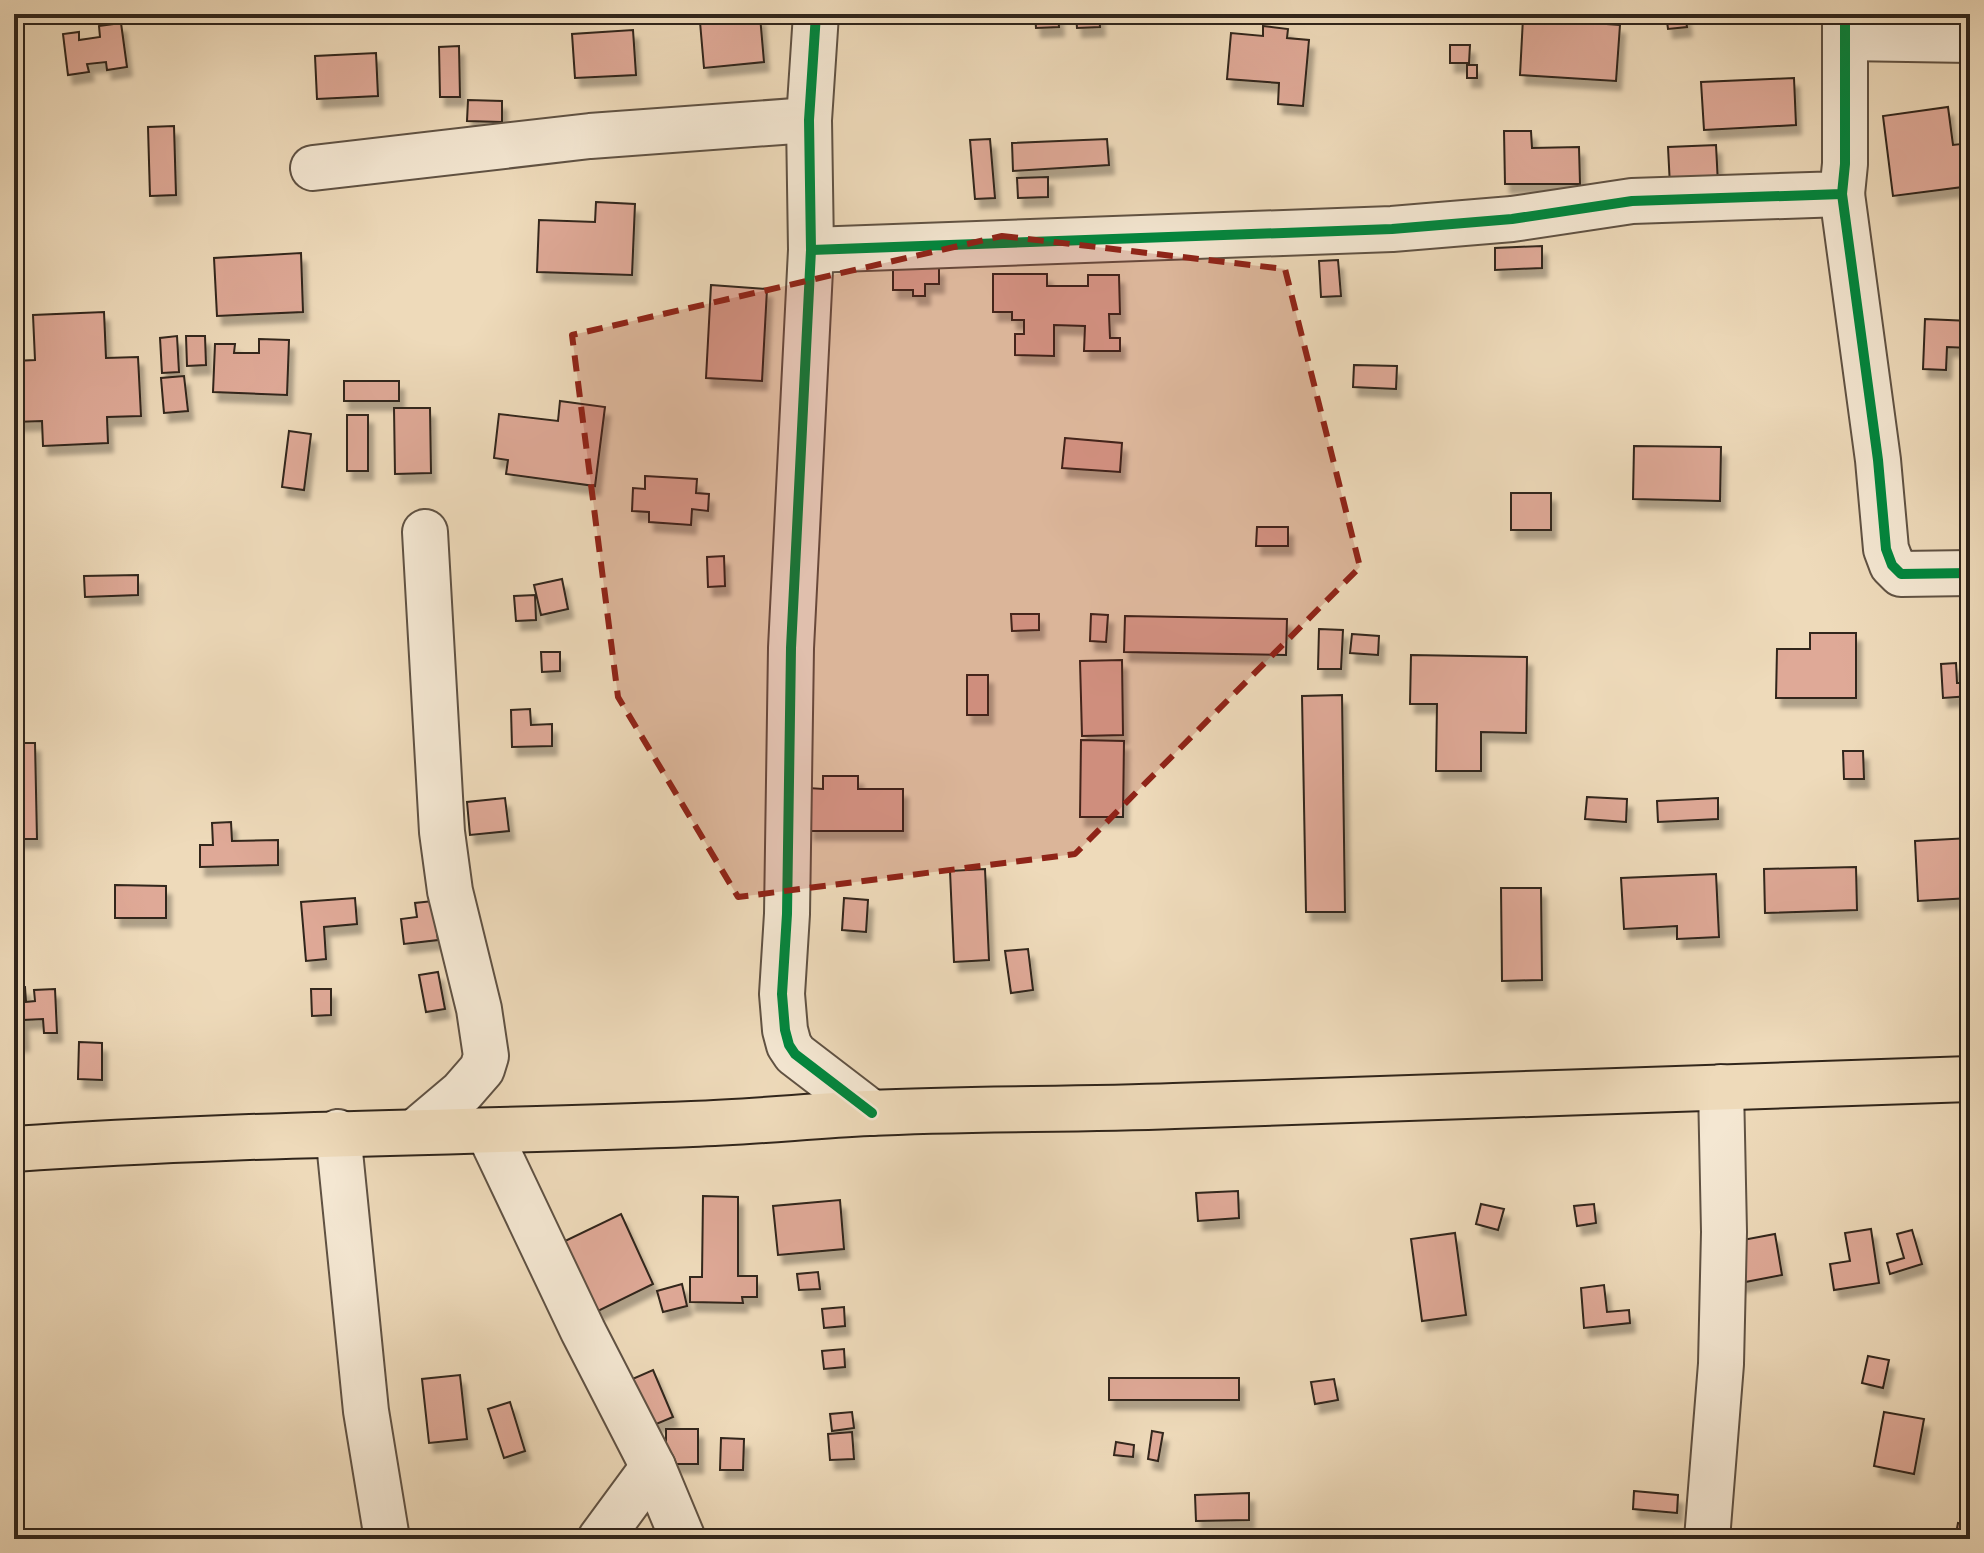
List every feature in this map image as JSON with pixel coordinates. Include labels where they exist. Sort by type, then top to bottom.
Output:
[{"type":"main road","points":[[14,1149],[120,1141],[338,1132],[488,1131],[698,1124],[872,1113],[1970,1079]]},
{"type":"street","points":[[816,14],[809,120],[811,250],[791,648],[787,914],[782,994],[785,1030],[795,1054],[872,1113]]},
{"type":"street","points":[[1970,40],[1845,26],[1845,164],[1842,194],[1878,460],[1886,549],[1892,565],[1901,574],[1970,573]]},
{"type":"street","points":[[313,168],[590,136],[809,120]]},
{"type":"street","points":[[811,250],[1392,229],[1512,219],[1632,201],[1842,194]]},
{"type":"street","points":[[417,1130],[462,1092],[482,1069],[486,1056],[479,1009],[450,891],[442,832],[425,532]]},
{"type":"street","points":[[1707,1539],[1721,1364],[1724,1232],[1721,1087]]},
{"type":"street","points":[[488,1131],[583,1331],[653,1467],[683,1539]]},
{"type":"street","points":[[338,1132],[366,1411],[387,1539]]},
{"type":"street","points":[[600,1539],[653,1467]]},
{"type":"highlighted area","points":[[1002,236],[1285,269],[1360,567],[1075,854],[738,897],[618,697],[572,335]]},
{"type":"building","points":[[1035,14],[1058,14],[1059,27],[1036,28]]},
{"type":"building","points":[[1076,14],[1099,14],[1100,27],[1077,28]]},
{"type":"building","points":[[1666,14],[1685,14],[1687,27],[1668,29]]},
{"type":"building","points":[[760,16],[764,62],[704,68],[700,22]]},
{"type":"building","points":[[1523,18],[1620,25],[1616,81],[1520,75]]},
{"type":"building","points":[[121,23],[127,67],[107,70],[106,62],[87,64],[89,72],[68,75],[63,34],[79,32],[79,40],[100,37],[99,26]]},
{"type":"building","points":[[1263,26],[1288,29],[1287,38],[1309,40],[1303,106],[1278,104],[1279,83],[1227,79],[1231,33],[1263,36]]},
{"type":"building","points":[[633,30],[636,75],[575,78],[572,34]]},
{"type":"building","points":[[1450,45],[1470,45],[1469,63],[1450,63]]},
{"type":"building","points":[[459,46],[460,97],[440,97],[439,47]]},
{"type":"building","points":[[376,53],[378,96],[317,99],[315,56]]},
{"type":"building","points":[[1467,65],[1477,65],[1477,78],[1467,78]]},
{"type":"building","points":[[1794,78],[1796,125],[1704,130],[1701,82]]},
{"type":"building","points":[[468,100],[502,101],[502,122],[467,121]]},
{"type":"building","points":[[1948,107],[1953,145],[1970,143],[1970,186],[1893,196],[1883,116]]},
{"type":"building","points":[[174,126],[176,195],[150,196],[148,127]]},
{"type":"building","points":[[1504,131],[1531,131],[1532,148],[1579,147],[1580,184],[1505,184]]},
{"type":"building","points":[[990,139],[995,198],[975,199],[970,140]]},
{"type":"building","points":[[1107,139],[1109,165],[1013,171],[1012,143]]},
{"type":"building","points":[[1716,145],[1718,184],[1670,186],[1668,147]]},
{"type":"building","points":[[1048,177],[1048,197],[1018,198],[1017,178]]},
{"type":"building","points":[[596,202],[635,204],[632,275],[537,272],[539,220],[595,222]]},
{"type":"building","points":[[1542,246],[1542,268],[1495,270],[1495,248]]},
{"type":"building","points":[[301,253],[303,312],[217,316],[214,258]]},
{"type":"building","points":[[1338,260],[1341,296],[1321,297],[1319,261]]},
{"type":"building","points":[[893,267],[939,267],[939,284],[925,284],[925,296],[913,296],[913,290],[893,290]]},
{"type":"building","points":[[993,274],[1047,274],[1047,286],[1088,286],[1088,275],[1119,275],[1120,314],[1109,314],[1110,338],[1120,338],[1120,351],[1084,351],[1085,326],[1054,325],[1054,356],[1015,355],[1015,334],[1024,334],[1024,320],[1012,320],[1012,312],[993,312]]},
{"type":"building","points":[[711,285],[767,289],[762,381],[706,378]]},
{"type":"building","points":[[104,312],[106,358],[138,357],[141,416],[107,417],[108,443],[43,446],[42,421],[14,422],[14,361],[35,360],[33,315]]},
{"type":"building","points":[[1925,319],[1970,321],[1970,348],[1947,347],[1946,370],[1923,369]]},
{"type":"building","points":[[177,336],[179,372],[162,373],[160,338]]},
{"type":"building","points":[[186,336],[205,336],[206,365],[187,366]]},
{"type":"building","points":[[259,339],[289,340],[287,395],[213,392],[215,344],[235,344],[234,353],[259,353]]},
{"type":"building","points":[[1354,365],[1397,366],[1396,389],[1353,387]]},
{"type":"building","points":[[184,376],[188,411],[164,413],[161,378]]},
{"type":"building","points":[[344,381],[399,381],[399,401],[344,401]]},
{"type":"building","points":[[560,401],[605,407],[595,486],[506,474],[508,460],[494,458],[499,414],[558,421]]},
{"type":"building","points":[[394,408],[430,408],[431,473],[395,474]]},
{"type":"building","points":[[347,415],[368,415],[368,471],[347,471]]},
{"type":"building","points":[[1970,416],[1970,485],[1968,485],[1963,417]]},
{"type":"building","points":[[289,431],[311,434],[304,490],[282,487]]},
{"type":"building","points":[[1065,438],[1122,443],[1120,472],[1062,468]]},
{"type":"building","points":[[1634,446],[1721,447],[1720,501],[1633,499]]},
{"type":"building","points":[[645,476],[697,479],[696,493],[709,494],[708,511],[692,509],[691,525],[649,522],[649,512],[632,511],[633,488],[645,489]]},
{"type":"building","points":[[1511,493],[1551,493],[1551,530],[1511,530]]},
{"type":"building","points":[[1257,527],[1288,527],[1288,546],[1256,546]]},
{"type":"building","points":[[724,556],[725,586],[708,587],[707,557]]},
{"type":"building","points":[[138,575],[138,595],[85,597],[84,576]]},
{"type":"building","points":[[562,579],[568,609],[541,615],[534,585]]},
{"type":"building","points":[[535,595],[536,620],[516,621],[514,596]]},
{"type":"building","points":[[1011,614],[1039,614],[1039,630],[1012,631]]},
{"type":"building","points":[[1091,614],[1108,615],[1106,642],[1090,641]]},
{"type":"building","points":[[1125,616],[1287,619],[1286,655],[1124,652]]},
{"type":"building","points":[[1319,629],[1343,630],[1341,669],[1318,669]]},
{"type":"building","points":[[1810,633],[1856,633],[1856,698],[1776,698],[1777,649],[1810,649]]},
{"type":"building","points":[[1352,634],[1379,636],[1378,655],[1350,653]]},
{"type":"building","points":[[541,652],[560,652],[560,671],[542,672]]},
{"type":"building","points":[[1411,655],[1527,657],[1526,733],[1481,732],[1481,771],[1436,771],[1437,704],[1410,704]]},
{"type":"building","points":[[1122,660],[1123,735],[1082,736],[1080,661]]},
{"type":"building","points":[[1956,663],[1957,683],[1970,683],[1970,696],[1943,698],[1941,664]]},
{"type":"building","points":[[967,675],[988,675],[988,715],[967,715]]},
{"type":"building","points":[[1342,695],[1345,912],[1306,912],[1302,696]]},
{"type":"building","points":[[530,709],[531,725],[552,724],[552,746],[512,747],[511,710]]},
{"type":"building","points":[[1081,740],[1124,741],[1123,817],[1080,817]]},
{"type":"building","points":[[14,743],[35,743],[37,839],[14,839]]},
{"type":"building","points":[[1843,751],[1863,751],[1864,779],[1844,779]]},
{"type":"building","points":[[823,776],[858,776],[858,789],[903,789],[903,831],[809,831],[809,788],[823,789]]},
{"type":"building","points":[[1587,797],[1627,799],[1626,822],[1585,819]]},
{"type":"building","points":[[505,798],[509,831],[470,835],[467,802]]},
{"type":"building","points":[[1718,798],[1718,819],[1658,822],[1657,801]]},
{"type":"building","points":[[231,822],[232,841],[278,840],[278,865],[200,867],[200,845],[213,845],[212,823]]},
{"type":"building","points":[[1970,838],[1970,898],[1918,901],[1915,841]]},
{"type":"building","points":[[1856,867],[1857,910],[1765,913],[1764,869]]},
{"type":"building","points":[[985,869],[989,960],[954,962],[950,871]]},
{"type":"building","points":[[1716,874],[1719,937],[1677,939],[1677,926],[1624,929],[1621,878]]},
{"type":"building","points":[[115,885],[166,886],[166,918],[115,918]]},
{"type":"building","points":[[1501,888],[1541,888],[1542,980],[1502,981]]},
{"type":"building","points":[[355,898],[357,924],[324,927],[326,959],[306,961],[301,902]]},
{"type":"building","points":[[844,898],[868,900],[866,932],[842,930]]},
{"type":"building","points":[[433,901],[438,940],[404,944],[401,919],[417,917],[415,903]]},
{"type":"building","points":[[1028,949],[1033,990],[1011,993],[1005,951]]},
{"type":"building","points":[[438,972],[445,1009],[426,1012],[419,975]]},
{"type":"building","points":[[25,987],[26,1002],[35,1001],[34,990],[55,989],[57,1033],[44,1033],[43,1019],[23,1020],[24,1042],[14,1043],[14,988]]},
{"type":"building","points":[[311,989],[331,989],[331,1015],[312,1016]]},
{"type":"building","points":[[79,1042],[102,1043],[102,1080],[78,1079]]},
{"type":"building","points":[[1238,1191],[1239,1218],[1198,1221],[1196,1193]]},
{"type":"building","points":[[703,1196],[738,1197],[738,1276],[757,1276],[757,1297],[742,1297],[743,1303],[690,1302],[690,1277],[702,1277]]},
{"type":"building","points":[[840,1200],[844,1249],[778,1255],[773,1206]]},
{"type":"building","points":[[1481,1204],[1504,1209],[1498,1230],[1476,1224]]},
{"type":"building","points":[[1594,1204],[1596,1223],[1577,1226],[1574,1206]]},
{"type":"building","points":[[621,1214],[653,1284],[596,1312],[563,1242]]},
{"type":"building","points":[[1871,1229],[1879,1283],[1834,1290],[1830,1264],[1850,1261],[1845,1233]]},
{"type":"building","points":[[1912,1230],[1922,1264],[1890,1274],[1887,1263],[1904,1258],[1897,1234]]},
{"type":"building","points":[[1455,1233],[1466,1315],[1422,1321],[1411,1239]]},
{"type":"building","points":[[1775,1234],[1782,1275],[1740,1283],[1732,1242]]},
{"type":"building","points":[[1970,1261],[1970,1298],[1961,1295]]},
{"type":"building","points":[[818,1272],[820,1289],[799,1290],[797,1274]]},
{"type":"building","points":[[682,1284],[687,1306],[663,1312],[657,1291]]},
{"type":"building","points":[[1604,1285],[1607,1312],[1629,1310],[1630,1323],[1584,1328],[1581,1288]]},
{"type":"building","points":[[844,1307],[845,1326],[824,1328],[822,1309]]},
{"type":"building","points":[[844,1349],[845,1367],[824,1369],[822,1351]]},
{"type":"building","points":[[1868,1356],[1889,1360],[1883,1388],[1862,1383]]},
{"type":"building","points":[[653,1370],[673,1417],[642,1430],[621,1384]]},
{"type":"building","points":[[460,1375],[467,1439],[429,1443],[422,1379]]},
{"type":"building","points":[[1109,1378],[1239,1378],[1239,1400],[1109,1400]]},
{"type":"building","points":[[1334,1379],[1338,1400],[1315,1404],[1311,1382]]},
{"type":"building","points":[[510,1402],[525,1451],[504,1458],[488,1409]]},
{"type":"building","points":[[852,1412],[854,1428],[832,1431],[830,1414]]},
{"type":"building","points":[[1884,1412],[1924,1419],[1914,1474],[1874,1466]]},
{"type":"building","points":[[666,1429],[698,1429],[698,1464],[666,1464]]},
{"type":"building","points":[[1152,1431],[1163,1433],[1158,1461],[1148,1459]]},
{"type":"building","points":[[852,1432],[854,1459],[830,1460],[828,1434]]},
{"type":"building","points":[[721,1438],[744,1439],[743,1470],[720,1470]]},
{"type":"building","points":[[1116,1442],[1134,1445],[1133,1457],[1114,1455]]},
{"type":"building","points":[[1634,1491],[1678,1495],[1677,1513],[1633,1509]]},
{"type":"building","points":[[1249,1493],[1249,1520],[1196,1521],[1195,1495]]},
{"type":"building","points":[[1958,1523],[1970,1525],[1970,1539],[1955,1539]]},
{"type":"cycle path","points":[[816,14],[809,120],[811,250],[791,648],[787,914],[782,994],[785,1030],[795,1054],[872,1113]]},
{"type":"cycle path","points":[[811,250],[1392,229],[1512,219],[1632,201],[1842,194],[1845,164],[1845,14]]},
{"type":"cycle path","points":[[1842,194],[1878,460],[1886,549],[1892,565],[1901,574],[1970,573]]}]
